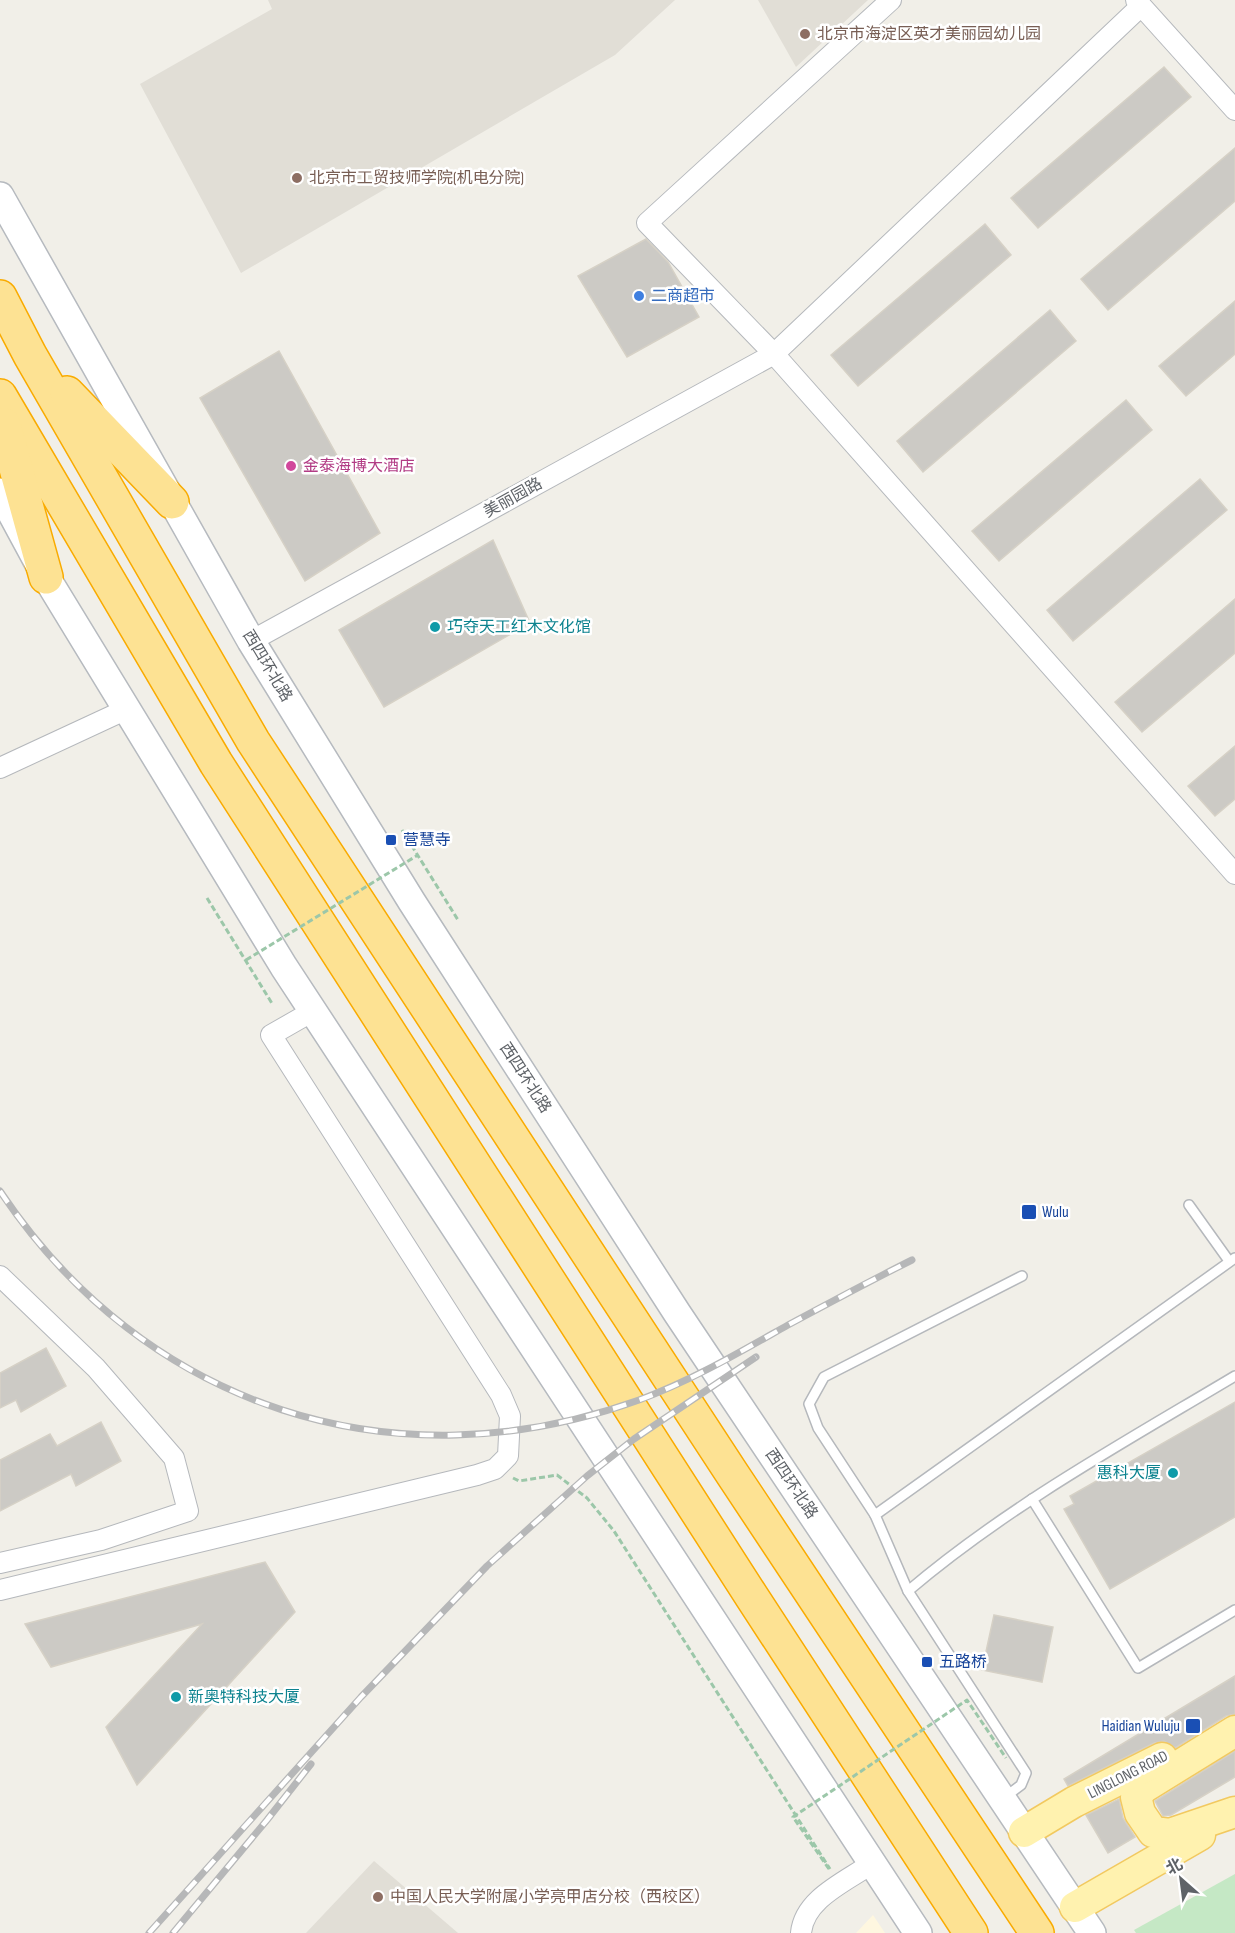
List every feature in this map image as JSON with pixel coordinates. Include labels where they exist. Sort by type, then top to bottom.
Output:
[{"type":"highway","points":[[0,297],[30,355],[253,741],[714,1447],[1037,1933]]},
{"type":"highway","points":[[30,355],[172,502]]},
{"type":"highway","points":[[0,396],[216,763],[971,1933]]},
{"type":"highway","points":[[0,412],[46,577]]},
{"type":"main road","name":"LINGLONG ROAD","points":[[1024,1832],[1074,1802],[1235,1724]]},
{"type":"main road","points":[[1235,1731],[1143,1788],[1136,1797],[1140,1813],[1153,1832],[1170,1834],[1235,1813]]},
{"type":"main road","points":[[1075,1907],[1235,1813]]},
{"type":"street","points":[[891,0],[647,224],[774,354],[1235,874]]},
{"type":"street","points":[[1138,3],[1235,110]]},
{"type":"street","name":"美丽园路","points":[[251,641],[774,354],[1138,3]]},
{"type":"street","name":"西四环北路","points":[[0,196],[251,641],[412,902],[677,1313],[1092,1933]]},
{"type":"street","points":[[0,492],[46,577],[268,942],[918,1933]]},
{"type":"street","points":[[0,768],[127,709]]},
{"type":"street","points":[[0,1590],[495,1469],[508,1456],[510,1416],[501,1395],[271,1035],[313,1011]]},
{"type":"street","points":[[0,1276],[96,1368],[174,1458],[188,1511],[100,1540],[0,1563]]},
{"type":"street","points":[[801,1933],[802,1923],[811,1905],[871,1864]]},
{"type":"lane","points":[[875,1515],[1232,1259],[1189,1205]]},
{"type":"lane","points":[[1003,1798],[1021,1785],[1026,1773],[908,1591],[875,1515],[818,1428],[809,1404],[824,1377],[1022,1276]]},
{"type":"lane","points":[[908,1591],[943,1562],[1032,1499],[1235,1376]]},
{"type":"lane","points":[[1032,1499],[1138,1668],[1235,1610]]},
{"type":"path","points":[[402,830],[458,920]]},
{"type":"path","points":[[246,960],[418,855]]},
{"type":"path","points":[[207,898],[273,1005]]},
{"type":"path","points":[[495,1469],[519,1481],[557,1475],[587,1498],[614,1531],[834,1876],[846,1881]]},
{"type":"path","points":[[829,1869],[793,1817],[967,1700],[1006,1758]]},
{"type":"shaded area","name":"北京市工贸技师学院(机电分院)","points":[[268,0],[675,0],[615,55],[241,273],[140,84],[272,9]]},
{"type":"shaded area","name":"北京市海淀区英才美丽园幼儿园","points":[[758,0],[868,0],[796,67]]},
{"type":"shaded area","name":"中国人民大学附属小学亮甲店分校（西校区）","points":[[374,1861],[458,1933],[306,1933]]},
{"type":"shaded area","points":[[873,1915],[885,1933],[856,1933]]},
{"type":"green space","points":[[1235,1874],[1235,1933],[1136,1933],[1134,1930]]},
{"type":"building","points":[[1164,67],[1191,97],[1038,228],[1011,198]]},
{"type":"building","points":[[1235,148],[1235,201],[1108,310],[1081,279]]},
{"type":"building","points":[[985,224],[1011,255],[858,386],[831,355]]},
{"type":"building","name":"二商超市","points":[[646,239],[668,262],[699,317],[627,357],[578,276]]},
{"type":"building","points":[[1235,301],[1235,354],[1186,396],[1159,366]]},
{"type":"building","points":[[1050,310],[1076,341],[923,472],[897,441]]},
{"type":"building","name":"金泰海博大酒店","points":[[279,351],[380,533],[305,581],[200,398]]},
{"type":"building","points":[[1126,400],[1152,430],[999,561],[972,531]]},
{"type":"building","points":[[1200,479],[1227,510],[1073,641],[1047,610]]},
{"type":"building","name":"巧夺天工红木文化馆","points":[[493,540],[530,623],[384,707],[339,630]]},
{"type":"building","points":[[1235,599],[1235,653],[1142,732],[1115,702]]},
{"type":"building","points":[[1235,746],[1235,799],[1215,816],[1188,786]]},
{"type":"building","points":[[46,1348],[66,1386],[21,1412],[16,1400],[0,1408],[0,1373]]},
{"type":"building","name":"惠科大厦","points":[[1235,1402],[1235,1517],[1110,1589],[1064,1509],[1074,1504],[1070,1496]]},
{"type":"building","points":[[101,1422],[121,1461],[76,1486],[71,1474],[0,1511],[0,1460],[50,1434],[57,1446]]},
{"type":"building","name":"新奥特科技大厦","points":[[265,1562],[295,1612],[137,1785],[106,1727],[202,1624],[51,1667],[25,1624]]},
{"type":"building","points":[[994,1615],[1053,1627],[1042,1682],[982,1670]]},
{"type":"building","points":[[1235,1676],[1235,1714],[1226,1716],[1175,1748],[1164,1741],[1154,1743],[1068,1786],[1064,1779]]},
{"type":"building","points":[[1235,1751],[1235,1777],[1171,1815],[1163,1816],[1155,1801]]},
{"type":"building","points":[[1119,1799],[1123,1818],[1135,1837],[1108,1853],[1086,1815]]},
{"type":"railway","points":[[0,1191],[59,1266],[127,1328],[201,1376],[282,1410],[367,1430],[456,1435],[547,1425],[639,1400],[715,1366],[912,1260]]},
{"type":"railway","points":[[149,1933],[361,1697],[487,1566],[587,1476],[634,1439],[756,1357]]},
{"type":"railway","points":[[173,1933],[311,1764]]},
{"type":"place","name":"北京市海淀区英才美丽园幼儿园","points":[[805,34]]},
{"type":"place","name":"北京市工贸技师学院(机电分院)","points":[[297,178]]},
{"type":"place","name":"二商超市","points":[[639,296]]},
{"type":"place","name":"金泰海博大酒店","points":[[291,466]]},
{"type":"place","name":"巧夺天工红木文化馆","points":[[435,627]]},
{"type":"place","name":"营慧寺","points":[[391,840]]},
{"type":"place","name":"Wulu","points":[[1029,1212]]},
{"type":"place","name":"惠科大厦","points":[[1173,1473]]},
{"type":"place","name":"五路桥","points":[[927,1662]]},
{"type":"place","name":"新奥特科技大厦","points":[[176,1697]]},
{"type":"place","name":"Haidian Wuluju","points":[[1193,1726]]},
{"type":"place","name":"中国人民大学附属小学亮甲店分校（西校区）","points":[[378,1897]]}]
